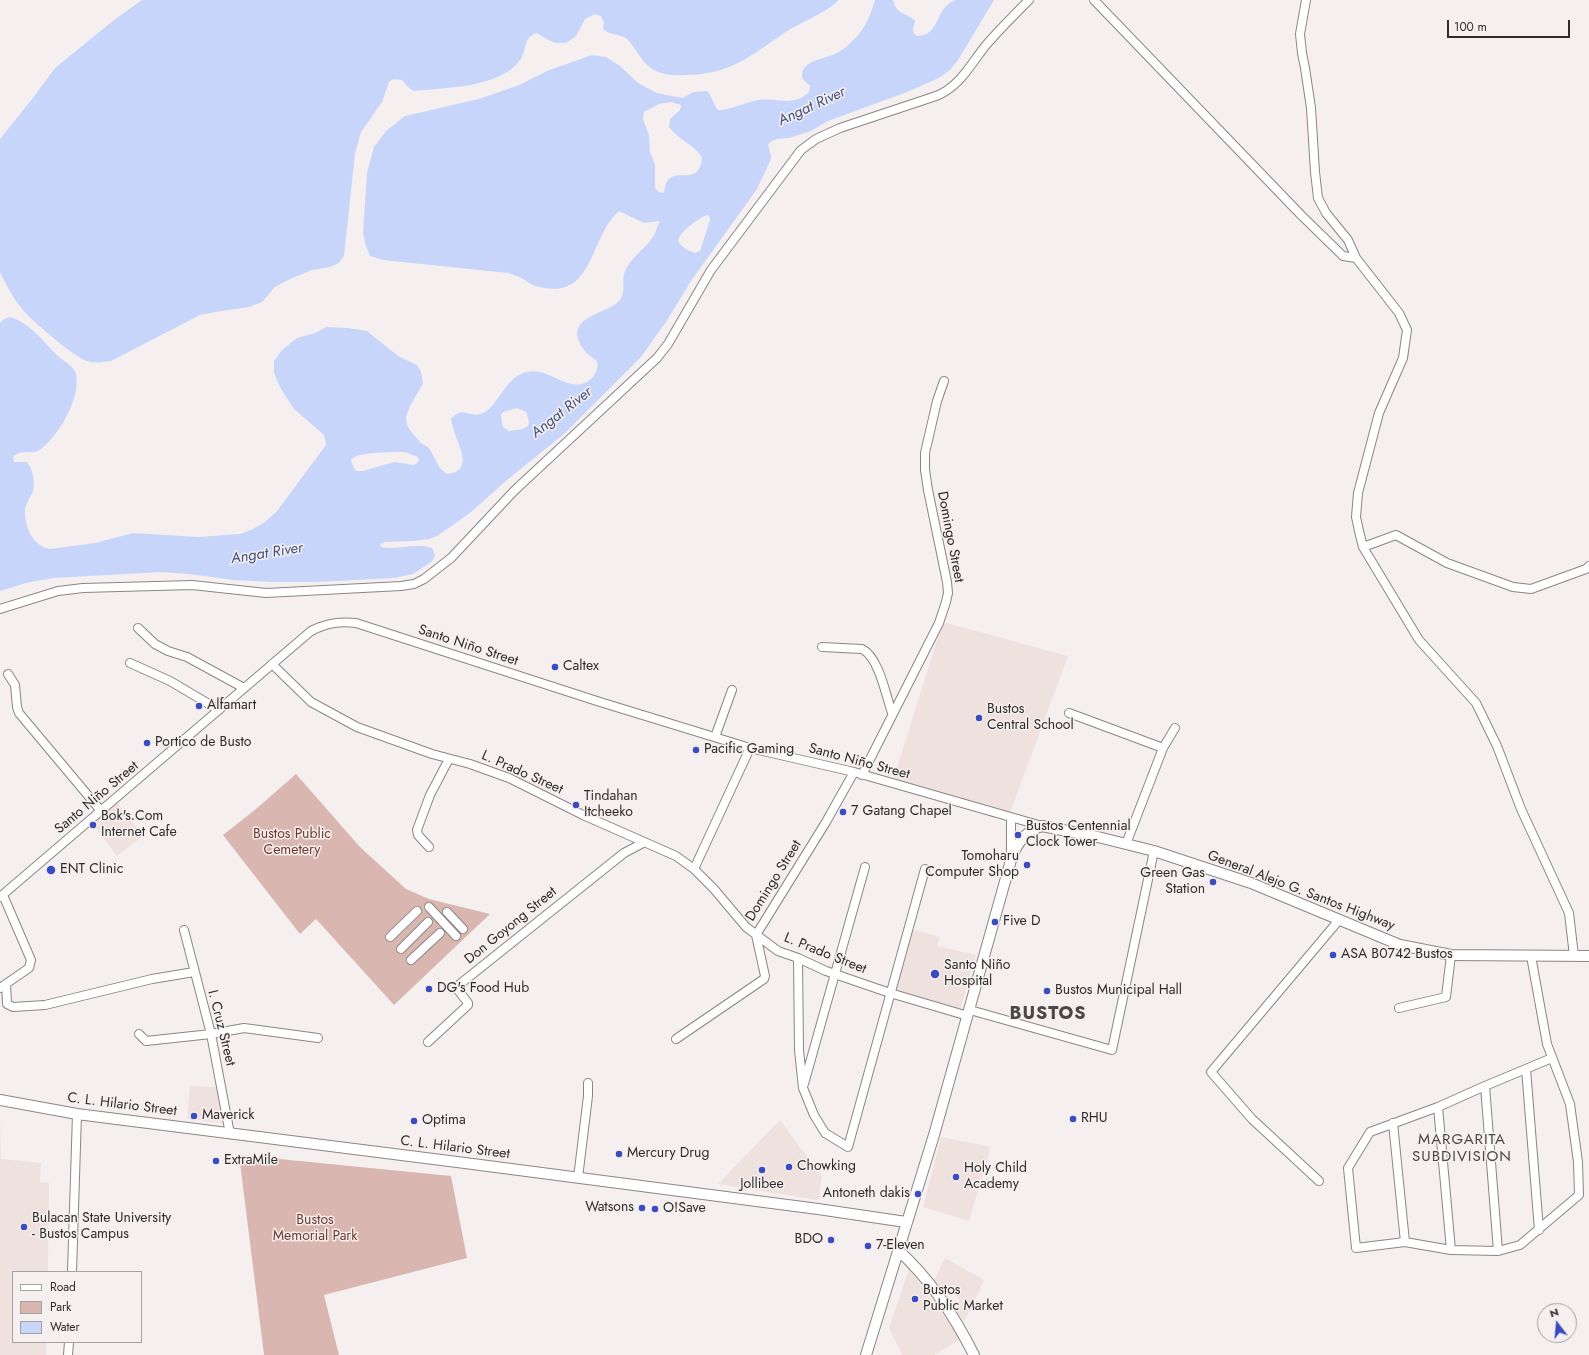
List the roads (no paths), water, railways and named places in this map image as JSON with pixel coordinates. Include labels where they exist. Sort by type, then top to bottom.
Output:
[{"type":"main road","name":"General Alejo G. Santos Highway","points":[[1042,826],[1154,851],[1251,883],[1400,945],[1451,955],[1589,956]]},
{"type":"main road","points":[[866,1355],[934,1134],[1011,860],[1022,839],[1035,828],[1042,826]]},
{"type":"main road","name":"C. L. Hilario Street","points":[[0,1100],[77,1114],[818,1209],[906,1222]]},
{"type":"main road","points":[[898,1250],[919,1271],[940,1299],[967,1341],[974,1355]]},
{"type":"street","points":[[0,609],[58,591],[83,588],[192,585],[266,593],[401,586],[414,584],[424,579],[451,558],[515,490],[657,358],[668,344],[711,270],[801,150],[816,139],[840,128],[936,96],[949,90],[960,80],[987,44],[1029,0]]},
{"type":"street","points":[[1094,0],[1301,215],[1343,256],[1356,258]]},
{"type":"street","points":[[1306,0],[1300,34],[1311,108],[1318,198],[1326,213],[1348,240],[1356,258],[1399,313],[1407,330],[1403,358],[1379,413],[1358,493],[1356,517],[1363,546],[1419,640],[1476,703],[1497,746],[1521,809],[1569,913],[1574,956]]},
{"type":"street","name":"Domingo Street","points":[[676,1039],[764,979],[765,976],[756,935],[826,822],[858,774],[939,623],[948,593],[928,490],[925,453],[937,401],[944,381]]},
{"type":"street","points":[[1363,546],[1396,535],[1447,563],[1513,587],[1531,589],[1586,569],[1589,566]]},
{"type":"street","name":"Santo Niño Street","points":[[2,896],[311,631],[321,625],[345,622],[356,623],[594,700],[750,748],[858,774],[1042,826]]},
{"type":"street","points":[[138,628],[156,644],[168,651],[187,657],[244,688]]},
{"type":"street","points":[[822,647],[862,649],[867,651],[876,667],[892,713]]},
{"type":"street","points":[[130,663],[170,681],[219,710]]},
{"type":"street","name":"L. Prado Street","points":[[272,664],[311,702],[351,723],[432,754],[470,764],[509,778],[583,815],[629,834],[643,843],[676,856],[694,869],[714,889],[746,928],[778,951],[834,974],[890,993],[1112,1050],[1154,851]]},
{"type":"street","points":[[8,674],[15,685],[19,713],[101,811]]},
{"type":"street","points":[[715,736],[732,690]]},
{"type":"street","points":[[1069,713],[1163,748]]},
{"type":"street","points":[[1126,844],[1163,748],[1174,728]]},
{"type":"street","points":[[694,869],[750,748]]},
{"type":"street","points":[[429,847],[418,835],[417,830],[430,795],[449,759]]},
{"type":"street","points":[[1011,818],[1011,860]]},
{"type":"street","name":"Don Goyong Street","points":[[428,1042],[468,1006],[468,1003],[458,990],[460,984],[624,853],[643,843]]},
{"type":"street","points":[[803,1088],[865,867]]},
{"type":"street","points":[[798,958],[798,1050],[803,1088],[814,1115],[825,1133],[848,1147],[925,869]]},
{"type":"street","points":[[2,896],[31,960],[29,968],[3,986],[6,1004],[13,1006],[45,1005],[152,979],[194,972]]},
{"type":"street","points":[[429,907],[456,936]]},
{"type":"street","points":[[390,937],[417,911]]},
{"type":"street","points":[[447,912],[463,929]]},
{"type":"street","points":[[1319,1181],[1252,1119],[1211,1072],[1339,920]]},
{"type":"street","points":[[401,949],[428,922]]},
{"type":"street","name":"I. Cruz Street","points":[[184,930],[211,1034],[230,1134]]},
{"type":"street","points":[[411,960],[440,933]]},
{"type":"street","points":[[1399,1008],[1446,997],[1451,955]]},
{"type":"street","points":[[1531,956],[1547,1044],[1570,1104],[1578,1162],[1579,1196],[1520,1245],[1498,1251],[1451,1250],[1405,1242],[1356,1248],[1348,1168],[1370,1132],[1438,1107],[1552,1058]]},
{"type":"street","points":[[138,1034],[146,1041],[211,1034],[244,1028],[318,1038]]},
{"type":"street","points":[[1526,1070],[1538,1230]]},
{"type":"street","points":[[578,1178],[588,1096],[588,1083]]},
{"type":"street","points":[[1485,1086],[1498,1251]]},
{"type":"street","points":[[1438,1107],[1451,1250]]},
{"type":"street","points":[[72,1271],[77,1114]]},
{"type":"street","points":[[1393,1123],[1405,1242]]},
{"type":"street","points":[[68,1355],[69,1343]]},
{"type":"water","points":[[142,0],[839,0],[826,10],[784,33],[739,63],[728,68],[702,74],[672,75],[663,74],[655,70],[644,62],[628,40],[622,36],[609,33],[603,29],[604,23],[601,16],[595,14],[585,19],[576,36],[566,43],[556,43],[537,33],[532,35],[527,41],[520,60],[511,69],[486,81],[471,85],[413,91],[402,80],[393,79],[389,82],[382,102],[361,132],[355,154],[344,256],[339,263],[330,267],[312,270],[290,279],[275,287],[262,302],[249,307],[200,315],[111,361],[93,362],[87,361],[73,353],[53,338],[27,314],[7,287],[0,272],[0,139],[55,68],[114,20]]},
{"type":"water","name":"Angat River","points":[[875,0],[893,0],[899,11],[915,21],[913,30],[917,36],[930,31],[944,9],[956,0],[994,0],[958,60],[950,70],[939,78],[907,92],[828,121],[811,131],[770,142],[768,145],[771,159],[757,189],[691,281],[666,322],[641,357],[564,434],[507,480],[470,513],[437,536],[429,539],[385,542],[380,544],[381,547],[387,548],[426,546],[432,548],[435,555],[433,560],[427,565],[413,574],[395,578],[316,582],[272,582],[233,580],[163,572],[53,578],[26,583],[0,591],[0,323],[4,319],[10,317],[25,324],[59,357],[71,366],[76,374],[77,384],[72,405],[55,435],[38,451],[24,452],[13,457],[14,462],[27,462],[32,472],[34,488],[26,506],[25,518],[31,535],[44,547],[50,549],[95,543],[133,533],[198,537],[240,534],[265,522],[277,511],[326,445],[324,435],[294,409],[281,389],[274,373],[274,361],[282,350],[297,338],[315,333],[326,327],[367,331],[398,356],[417,365],[421,372],[423,383],[410,406],[406,417],[407,425],[421,443],[429,448],[440,468],[447,474],[455,472],[462,465],[463,460],[451,419],[455,415],[462,412],[476,415],[481,414],[493,405],[513,380],[519,375],[527,372],[536,371],[544,373],[576,385],[584,383],[594,376],[597,370],[597,361],[581,346],[577,331],[585,320],[619,301],[623,291],[623,277],[626,268],[651,240],[660,221],[644,223],[619,211],[601,236],[588,265],[580,277],[570,285],[555,289],[531,284],[508,273],[383,260],[370,256],[363,233],[367,173],[374,147],[386,131],[405,116],[479,99],[519,85],[547,71],[592,55],[606,57],[620,66],[638,83],[657,93],[682,98],[694,92],[707,91],[718,110],[765,99],[785,101],[797,100],[809,92],[810,86],[803,80],[802,77],[805,67],[808,64],[841,51],[862,30]],"holes":[[[671,102],[681,105],[680,110],[670,119],[669,127],[673,132],[695,149],[702,157],[700,166],[693,174],[679,175],[670,178],[666,183],[664,193],[659,192],[655,188],[655,165],[650,152],[649,135],[643,119],[644,112],[659,104]],[[707,215],[710,217],[710,220],[700,251],[695,253],[683,247],[680,244],[679,237],[685,230]],[[517,408],[526,412],[529,422],[528,426],[522,429],[509,431],[503,427],[501,415],[503,412]],[[405,452],[418,457],[419,461],[414,465],[394,462],[363,471],[356,471],[351,460],[354,457],[364,454]]]},
{"type":"place","name":"Caltex","points":[[555,667]]},
{"type":"place","name":"Alfamart","points":[[199,706]]},
{"type":"place","name":"Bustos Central School","points":[[979,718]]},
{"type":"place","name":"Portico de Busto","points":[[147,743]]},
{"type":"place","name":"Pacific Gaming","points":[[696,750]]},
{"type":"place","name":"Tindahan Itcheeko","points":[[576,805]]},
{"type":"place","name":"7 Gatang Chapel","points":[[843,812]]},
{"type":"place","name":"Bok's.Com Internet Cafe","points":[[93,825]]},
{"type":"place","name":"Bustos Centennial Clock Tower","points":[[1018,835]]},
{"type":"place","name":"Tomoharu Computer Shop","points":[[1027,865]]},
{"type":"place","name":"ENT Clinic","points":[[51,870]]},
{"type":"place","name":"Green Gas Station","points":[[1213,882]]},
{"type":"place","name":"Five D","points":[[995,922]]},
{"type":"place","name":"ASA B0742 Bustos","points":[[1333,955]]},
{"type":"place","name":"Santo Niño Hospital","points":[[935,974]]},
{"type":"place","name":"DG's Food Hub","points":[[429,989]]},
{"type":"place","name":"Bustos Municipal Hall","points":[[1047,991]]},
{"type":"place","name":"Maverick","points":[[194,1116]]},
{"type":"place","name":"RHU","points":[[1073,1119]]},
{"type":"place","name":"Optima","points":[[414,1121]]},
{"type":"place","name":"Mercury Drug","points":[[619,1154]]},
{"type":"place","name":"ExtraMile","points":[[216,1161]]},
{"type":"place","name":"Chowking","points":[[789,1167]]},
{"type":"place","name":"Jollibee","points":[[762,1170]]},
{"type":"place","name":"Holy Child Academy","points":[[956,1177]]},
{"type":"place","name":"Antoneth dakis","points":[[918,1194]]},
{"type":"place","name":"Watsons","points":[[642,1208]]},
{"type":"place","name":"O!Save","points":[[655,1209]]},
{"type":"place","name":"Bulacan State University - Bustos Campus","points":[[24,1227]]},
{"type":"place","name":"BDO","points":[[831,1240]]},
{"type":"place","name":"7-Eleven","points":[[868,1246]]},
{"type":"place","name":"Bustos Public Market","points":[[915,1299]]},
{"type":"district","name":"BUSTOS","points":[[1048,1015]]},
{"type":"district","name":"MARGARITA SUBDIVISION","points":[[1462,1148]]},
{"type":"park label","name":"Bustos Public Cemetery","points":[[292,844]]},
{"type":"park label","name":"Bustos Memorial Park","points":[[315,1230]]}]
